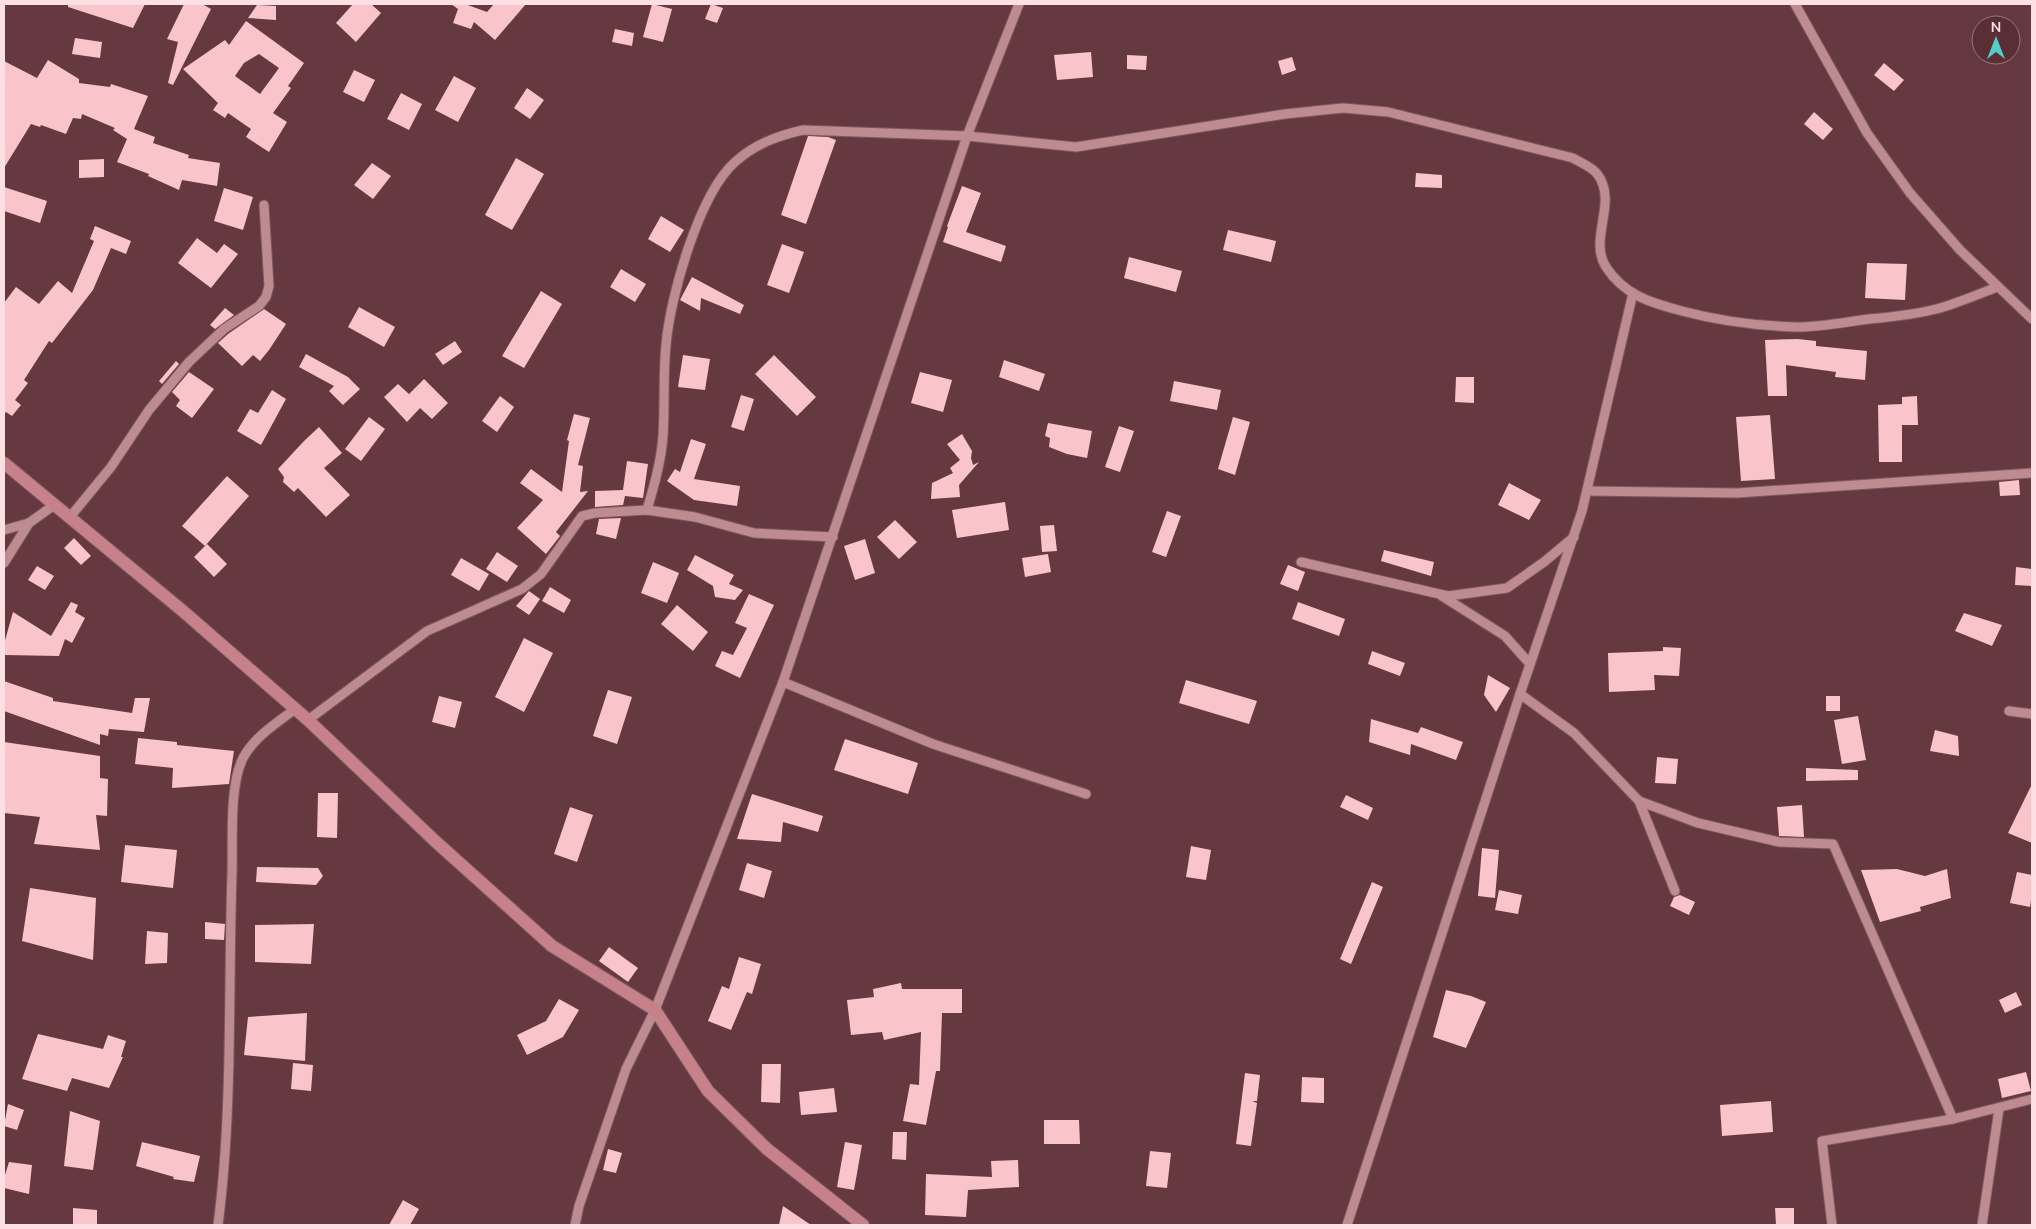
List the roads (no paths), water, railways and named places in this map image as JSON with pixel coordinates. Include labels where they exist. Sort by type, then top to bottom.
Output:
[{"type":"main road","points":[[4,463],[184,612],[308,720],[435,840],[552,946],[655,1010],[708,1091],[767,1149],[863,1225]]},
{"type":"street","points":[[575,1225],[626,1069],[655,1010],[782,682],[967,136],[1019,4]]},
{"type":"street","points":[[1795,4],[1867,133],[1910,193],[1960,250],[2032,319]]},
{"type":"street","points":[[648,510],[660,464],[662,446],[665,346],[670,314],[689,242],[717,183],[734,163],[753,148],[779,136],[803,130],[967,136],[1076,147],[1285,114],[1343,108],[1388,112],[1573,158],[1587,166],[1598,175],[1603,188],[1605,204],[1600,247],[1605,266],[1622,287],[1651,303],[1693,314],[1752,324],[1800,327],[1897,316],[1939,308],[1997,287]]},
{"type":"street","points":[[70,517],[110,466],[149,410],[189,362],[224,329],[259,306],[266,297],[269,286],[264,205]]},
{"type":"street","points":[[1347,1225],[1520,694],[1574,536],[1587,491],[1633,293]]},
{"type":"street","points":[[1587,491],[1737,493],[2032,473]]},
{"type":"street","points":[[4,530],[29,523],[54,505]]},
{"type":"street","points":[[308,720],[427,631],[522,589],[541,574],[582,516],[595,512],[648,510],[696,517],[754,533],[833,536]]},
{"type":"street","points":[[4,563],[29,523]]},
{"type":"street","points":[[1301,562],[1448,596],[1507,588],[1544,562],[1574,536]]},
{"type":"street","points":[[1438,593],[1505,636],[1530,664]]},
{"type":"street","points":[[782,682],[933,744],[1086,794]]},
{"type":"street","points":[[1520,694],[1574,733],[1639,801],[1675,891]]},
{"type":"street","points":[[218,1225],[222,1198],[229,1064],[231,906],[236,782],[243,758],[254,742],[295,709]]},
{"type":"street","points":[[2009,711],[2032,714]]},
{"type":"street","points":[[1639,801],[1698,823],[1779,842],[1833,844],[1953,1119]]},
{"type":"street","points":[[1832,1225],[1822,1141],[1953,1119],[1999,1109],[2032,1099]]},
{"type":"street","points":[[1982,1225],[1999,1109]]}]
